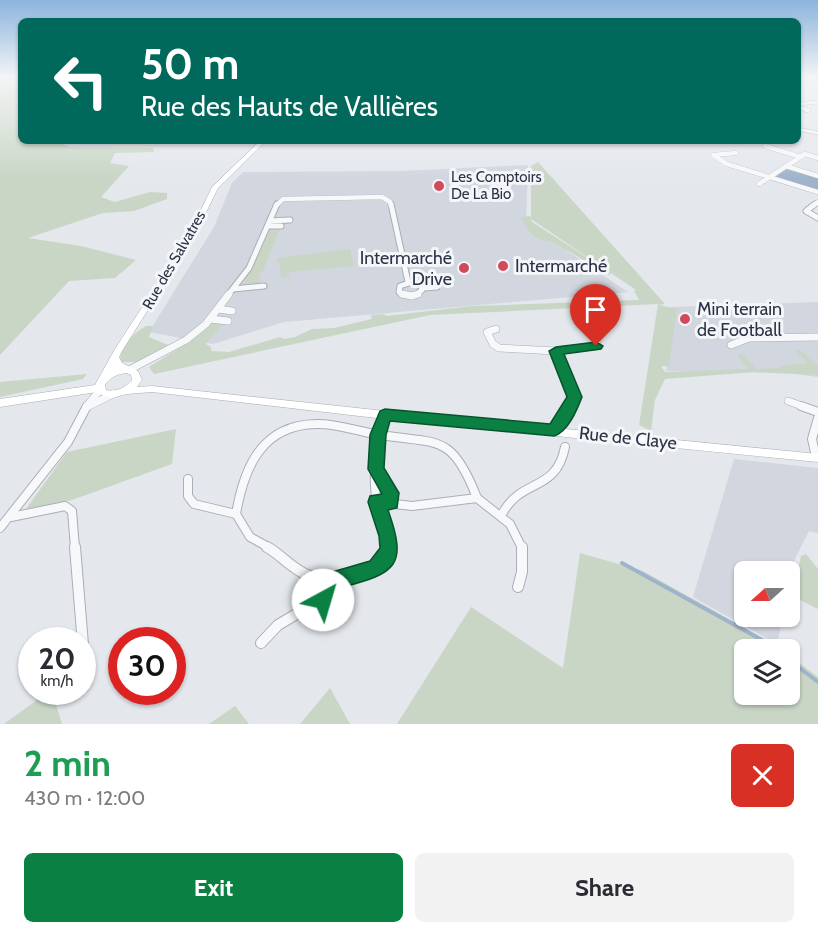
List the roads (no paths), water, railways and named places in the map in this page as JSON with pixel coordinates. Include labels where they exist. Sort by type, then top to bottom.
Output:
[{"type":"street","points":[[801,130],[818,132]]},
{"type":"street","name":"Rue des Salvatres","points":[[101,384],[115,357],[187,244],[215,187],[259,144]]},
{"type":"street","points":[[765,146],[801,157]]},
{"type":"street","points":[[736,153],[713,155],[728,164],[818,192]]},
{"type":"street","points":[[759,184],[805,154],[818,158]]},
{"type":"street","points":[[786,166],[818,176]]},
{"type":"street","points":[[125,391],[132,374],[197,333],[210,319],[249,268],[278,202],[292,197],[369,199],[384,197],[390,201],[408,282]]},
{"type":"street","points":[[316,197],[316,205]]},
{"type":"street","points":[[818,202],[806,211],[818,218]]},
{"type":"street","points":[[269,223],[290,220]]},
{"type":"street","points":[[269,223],[281,226]]},
{"type":"street","points":[[423,288],[417,296],[405,296],[399,292],[398,288],[408,282],[416,283],[423,288],[437,287]]},
{"type":"street","points":[[233,289],[264,286]]},
{"type":"street","points":[[218,309],[232,310]]},
{"type":"street","points":[[210,319],[228,321]]},
{"type":"street","points":[[496,329],[487,332],[493,344],[499,348],[556,351],[596,346],[600,328],[596,326]]},
{"type":"street","points":[[731,345],[749,338],[818,337]]},
{"type":"street","points":[[554,430],[569,409],[574,397],[556,351]]},
{"type":"street","points":[[115,357],[119,365],[132,374]]},
{"type":"street","points":[[0,528],[11,518],[68,442],[101,384],[116,371],[132,374]]},
{"type":"street","name":"Rue de Claye","points":[[132,374],[152,389]]},
{"type":"street","points":[[0,403],[101,384]]},
{"type":"street","points":[[101,384],[105,394],[113,394]]},
{"type":"street","name":"Rue de Claye","points":[[113,394],[152,389],[385,415],[554,430],[817,458]]},
{"type":"street","points":[[70,391],[82,395],[87,405]]},
{"type":"street","points":[[87,405],[113,394]]},
{"type":"street","points":[[788,401],[818,412]]},
{"type":"street","points":[[385,415],[378,435],[376,469],[372,477],[388,536],[389,548],[384,560],[376,569],[336,580],[320,579],[302,573],[282,561],[273,550],[255,541],[245,532],[236,514],[238,490],[246,467],[261,447],[287,429],[314,424],[378,435],[436,442],[455,454],[468,474],[477,498],[502,514],[516,534],[523,552],[524,570],[518,587]]},
{"type":"street","points":[[817,458],[812,439],[818,418]]},
{"type":"street","points":[[502,514],[508,503],[519,494],[554,475],[562,463],[565,447]]},
{"type":"street","points":[[376,469],[391,493],[391,503]]},
{"type":"street","points":[[188,479],[188,496],[194,504],[236,514]]},
{"type":"street","points":[[377,502],[412,506],[477,498]]},
{"type":"street","points":[[11,518],[65,506],[72,511],[82,627]]},
{"type":"street","points":[[261,643],[277,626],[323,600],[333,589],[336,580]]},
{"type":"water","points":[[786,169],[818,177],[818,192],[775,177]]},
{"type":"waterway","points":[[622,563],[760,639]]},
{"type":"waterway","points":[[800,668],[818,682]]},
{"type":"place","name":"Les Comptoirs De La Bio","points":[[439,186]]},
{"type":"place","name":"Intermarché","points":[[503,266]]},
{"type":"place","name":"Intermarché Drive","points":[[464,268]]},
{"type":"place","name":"Mini terrain de Football","points":[[685,319]]}]
